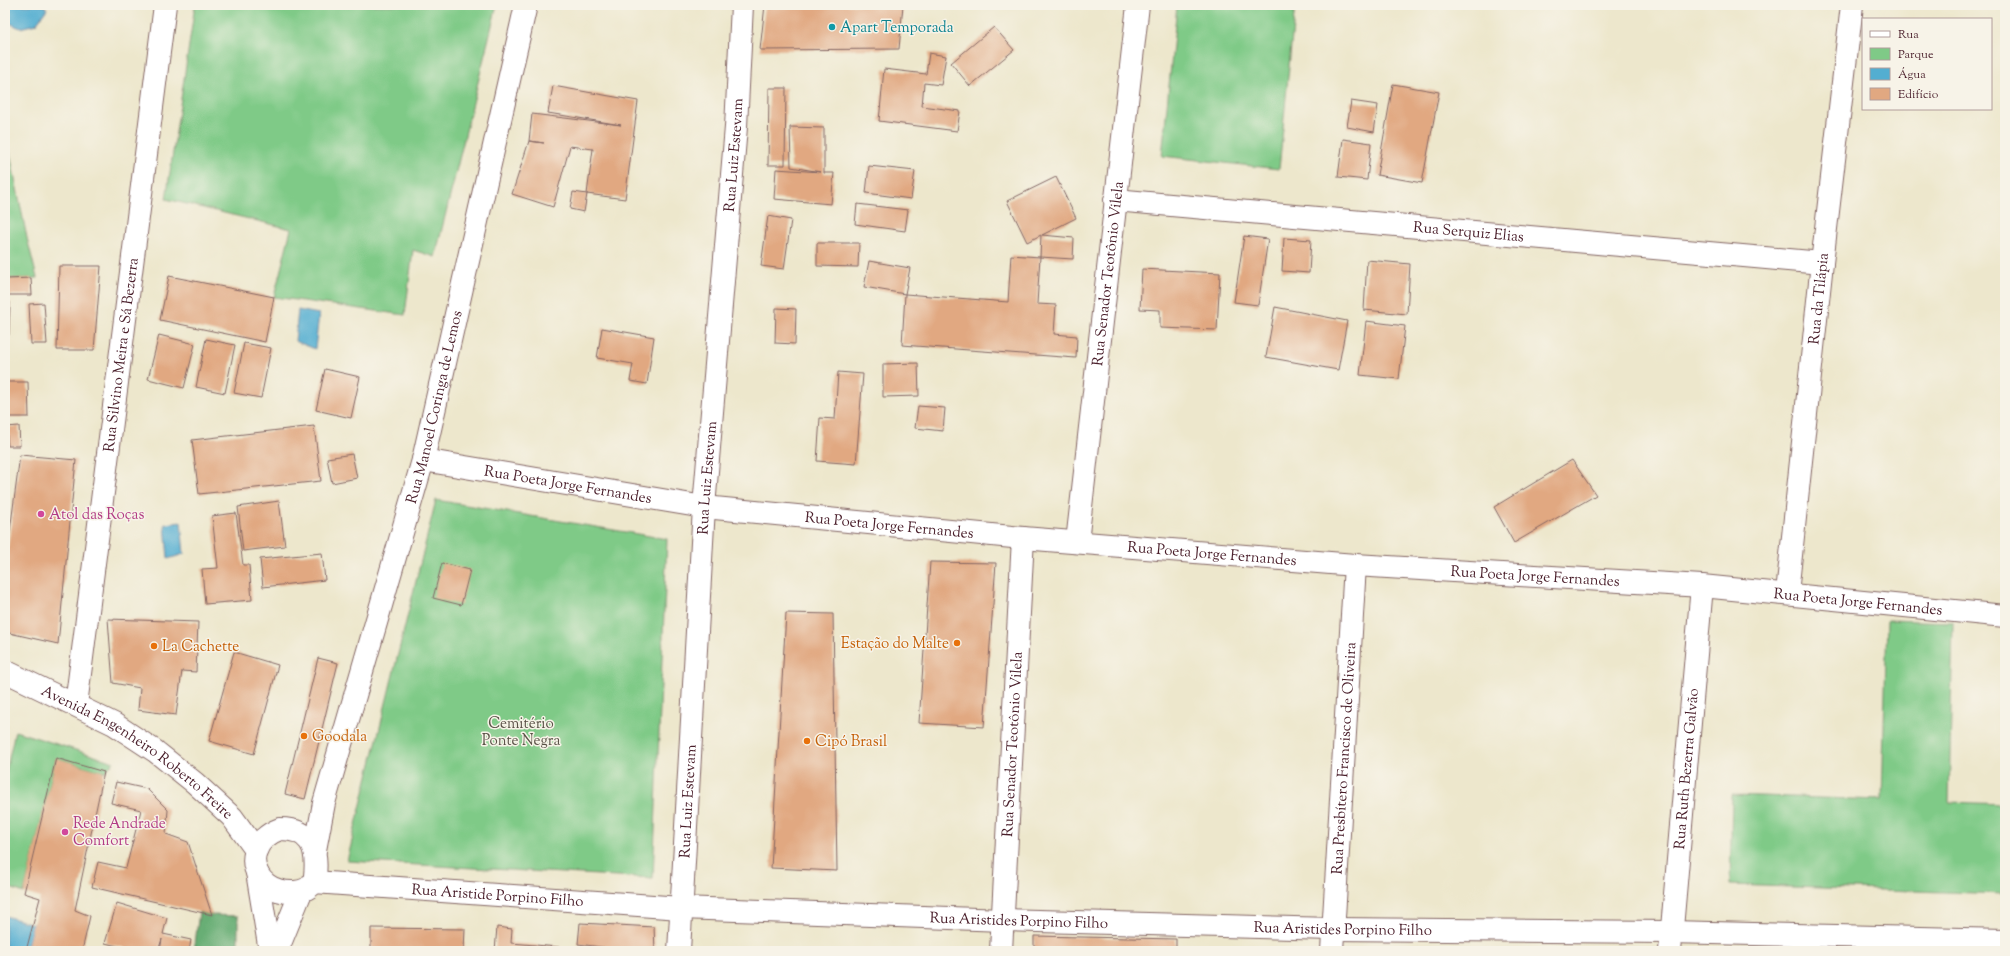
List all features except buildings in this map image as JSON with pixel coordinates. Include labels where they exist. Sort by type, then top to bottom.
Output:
[{"type":"street","name":"Rua Silvino Meira e Sá Bezerra","points":[[76,705],[165,5]]},
{"type":"street","name":"Rua Manoel Coringa de Lemos","points":[[277,951],[308,887],[316,862],[315,850],[324,803],[423,460],[526,5]]},
{"type":"street","name":"Rua Luiz Estevam","points":[[679,951],[704,507],[736,127],[742,5]]},
{"type":"street","name":"Rua Senador Teotônio Vilela","points":[[1077,542],[1138,5]]},
{"type":"street","name":"Rua da Tilápia","points":[[1787,593],[1822,264],[1852,5]]},
{"type":"street","name":"Rua Serquiz Elias","points":[[1115,200],[1822,264]]},
{"type":"street","name":"Rua Poeta Jorge Fernandes","points":[[423,460],[704,507],[1023,538],[1355,565],[1702,586],[1787,593],[2005,616]]},
{"type":"street","name":"Rua Senador Teotônio Vilela","points":[[1001,951],[1023,538]]},
{"type":"street","name":"Rua Presbítero Francisco de Oliveira","points":[[1332,951],[1332,929],[1355,565]]},
{"type":"street","name":"Rua Ruth Bezerra Galvão","points":[[1670,941],[1702,586]]},
{"type":"street","name":"Avenida Engenheiro Roberto Freire","points":[[5,671],[114,724],[154,750],[195,783],[232,817],[256,850]]},
{"type":"street","points":[[291,829],[304,822],[324,803]]},
{"type":"street","points":[[270,951],[254,858],[256,850],[261,840],[269,833],[280,829],[291,829],[300,832],[308,839],[315,850]]},
{"type":"street","points":[[257,872],[267,884],[274,889],[284,892],[308,887]]},
{"type":"street","name":"Rua Aristide Porpino Filho","points":[[308,887],[682,908]]},
{"type":"street","name":"Rua Aristides Porpino Filho","points":[[682,908],[1002,920],[1332,929],[1670,941],[2005,940]]},
{"type":"green space","points":[[195,5],[497,5],[435,257],[413,250],[405,315],[274,297],[291,229],[166,199]]},
{"type":"green space","points":[[1177,5],[1295,5],[1279,169],[1162,156]]},
{"type":"green space","points":[[5,139],[7,139],[27,238],[37,278],[5,279]]},
{"type":"green space","name":"Cemitério Ponte Negra","points":[[436,500],[667,539],[653,878],[347,861]]},
{"type":"green space","points":[[1887,620],[1953,622],[1949,802],[2005,804],[2005,894],[1730,885],[1732,795],[1882,800]]},
{"type":"green space","points":[[15,731],[114,762],[104,772],[56,758],[24,893],[5,886],[5,776]]},
{"type":"green space","points":[[199,912],[212,915],[238,916],[238,951],[194,951]]},
{"type":"water","points":[[5,5],[44,5],[47,9],[36,24],[20,28],[5,21]]},
{"type":"water","points":[[298,310],[319,314],[315,349],[295,341]]},
{"type":"water","points":[[181,522],[184,554],[168,559],[165,524]]},
{"type":"water","points":[[5,916],[33,924],[26,951],[5,951]]},
{"type":"place","name":"Apart Temporada","points":[[832,27]]},
{"type":"place","name":"Atol das Roças","points":[[41,514]]},
{"type":"place","name":"Estação do Malte","points":[[957,643]]},
{"type":"place","name":"La Cachette","points":[[154,646]]},
{"type":"place","name":"Goodala","points":[[304,736]]},
{"type":"place","name":"Cipó Brasil","points":[[807,741]]},
{"type":"place","name":"Rede Andrade Comfort","points":[[65,832]]}]
